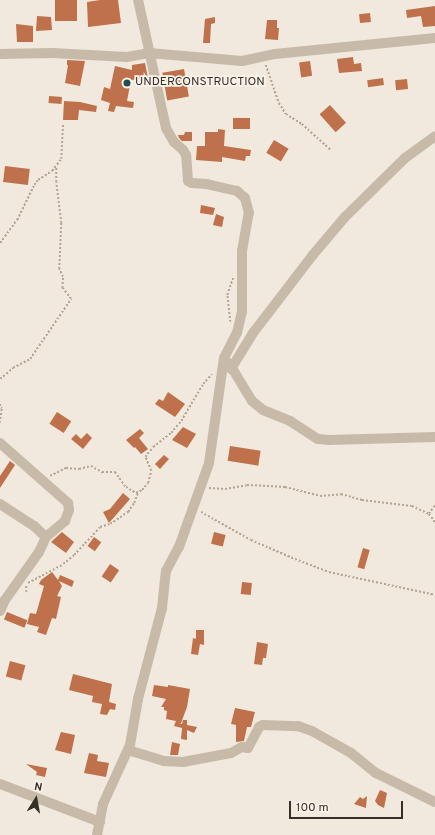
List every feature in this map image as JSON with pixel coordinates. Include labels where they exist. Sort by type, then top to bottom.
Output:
[{"type":"street","points":[[97,835],[109,791],[128,750],[133,735],[138,699],[162,608],[166,571],[179,548],[194,508],[212,448],[227,362],[237,333],[242,312],[242,264],[249,214],[245,198],[237,191],[207,184],[192,184],[188,181],[186,155],[174,142],[166,128],[138,0]]},
{"type":"street","points":[[0,54],[52,53],[127,57],[149,53],[242,61],[320,49],[409,42],[435,38]]},
{"type":"street","points":[[227,362],[345,217],[405,158],[435,136]]},
{"type":"street","points":[[227,362],[252,401],[263,410],[290,421],[318,439],[336,440],[435,437]]},
{"type":"street","points":[[0,443],[68,503],[69,510],[65,521],[46,537],[39,552],[5,600],[0,611]]},
{"type":"street","points":[[0,504],[34,526],[46,537]]},
{"type":"street","points":[[128,750],[164,761],[183,762],[230,753],[242,747],[248,748],[259,727],[263,725],[298,726],[312,731],[351,753],[376,773],[435,802]]},
{"type":"street","points":[[0,784],[100,822]]},
{"type":"path","points":[[264,57],[279,103],[286,114],[302,124],[331,150]]},
{"type":"path","points":[[0,379],[13,368],[30,359],[71,299],[62,287],[63,279],[59,269],[62,223],[56,182],[56,167],[62,152],[63,124]]},
{"type":"path","points":[[0,243],[17,220],[34,185],[38,180],[56,167]]},
{"type":"path","points":[[231,326],[227,310],[227,295],[234,277]]},
{"type":"path","points":[[26,592],[26,584],[63,564],[100,527],[110,524],[128,512],[134,503],[138,492],[145,487],[150,476],[151,468],[145,462],[145,457],[176,427],[203,384],[227,362]]},
{"type":"path","points":[[0,423],[1,404]]},
{"type":"path","points":[[46,484],[46,479],[66,468],[79,469],[87,466],[102,472],[115,472],[126,487],[136,493],[138,492]]},
{"type":"path","points":[[201,487],[225,489],[247,485],[285,487],[320,496],[341,494],[362,500],[412,506],[429,514],[435,522]]},
{"type":"path","points":[[429,514],[435,506]]},
{"type":"path","points":[[194,508],[251,540],[329,572],[435,595]]},
{"type":"building","points":[[55,0],[77,0],[77,21],[55,21]]},
{"type":"building","points":[[118,0],[121,23],[88,27],[87,2]]},
{"type":"building","points":[[435,6],[435,26],[423,27],[421,16],[407,18],[406,10]]},
{"type":"building","points":[[370,13],[371,22],[360,23],[359,14]]},
{"type":"building","points":[[37,16],[51,17],[52,30],[36,31]]},
{"type":"building","points":[[215,17],[215,23],[211,24],[210,43],[203,43],[205,19]]},
{"type":"building","points":[[267,20],[277,20],[277,28],[279,28],[278,40],[265,39]]},
{"type":"building","points":[[16,24],[33,26],[33,42],[17,42]]},
{"type":"building","points":[[353,57],[354,64],[361,63],[362,71],[339,73],[337,59]]},
{"type":"building","points":[[67,60],[85,61],[80,86],[65,83],[68,65]]},
{"type":"building","points":[[310,61],[312,76],[301,77],[299,63]]},
{"type":"building","points":[[145,63],[148,78],[131,80],[127,101],[134,102],[133,108],[116,106],[114,112],[108,111],[110,103],[101,100],[104,87],[110,89],[115,66],[132,70],[132,65]]},
{"type":"building","points":[[184,69],[189,97],[167,100],[162,73]]},
{"type":"building","points":[[383,78],[384,85],[368,87],[367,80]]},
{"type":"building","points":[[407,79],[408,89],[396,90],[395,80]]},
{"type":"building","points":[[49,96],[62,97],[61,104],[49,103]]},
{"type":"building","points":[[64,101],[80,102],[97,106],[96,112],[79,110],[78,120],[63,120]]},
{"type":"building","points":[[330,105],[346,123],[336,132],[320,114]]},
{"type":"building","points":[[233,118],[250,118],[250,129],[233,129]]},
{"type":"building","points":[[218,129],[225,130],[224,146],[251,150],[250,156],[246,156],[245,161],[222,157],[222,162],[196,160],[197,146],[205,146],[205,132],[218,132]]},
{"type":"building","points":[[185,132],[192,132],[192,141],[182,141],[179,138],[178,135],[184,135]]},
{"type":"building","points":[[274,140],[289,149],[281,162],[266,153]]},
{"type":"building","points":[[5,166],[30,169],[28,185],[3,182]]},
{"type":"building","points":[[201,205],[215,208],[213,215],[200,213]]},
{"type":"building","points":[[216,214],[224,217],[222,227],[213,225]]},
{"type":"building","points":[[168,392],[185,404],[175,417],[155,404],[159,399],[163,401]]},
{"type":"building","points":[[57,412],[71,421],[64,433],[49,424]]},
{"type":"building","points":[[183,427],[196,434],[187,448],[172,440]]},
{"type":"building","points":[[140,429],[144,433],[139,438],[148,449],[141,454],[126,440]]},
{"type":"building","points":[[87,433],[92,438],[83,449],[71,439],[76,434],[81,439]]},
{"type":"building","points":[[230,446],[261,451],[258,466],[228,461]]},
{"type":"building","points":[[164,455],[169,459],[160,469],[155,464]]},
{"type":"building","points":[[10,461],[15,465],[0,488],[0,476]]},
{"type":"building","points":[[123,493],[130,499],[109,523],[103,512],[110,509]]},
{"type":"building","points":[[62,532],[74,542],[66,553],[51,542]]},
{"type":"building","points":[[214,532],[226,535],[223,547],[211,544]]},
{"type":"building","points":[[94,537],[101,542],[95,551],[88,546]]},
{"type":"building","points":[[363,548],[370,550],[364,569],[357,567]]},
{"type":"building","points":[[110,564],[119,570],[111,583],[102,576]]},
{"type":"building","points":[[52,572],[58,580],[60,575],[74,581],[72,587],[59,581],[62,586],[57,596],[61,597],[56,619],[52,618],[46,635],[37,632],[39,627],[27,624],[30,613],[36,614],[44,586],[39,584],[41,580]]},
{"type":"building","points":[[242,582],[252,583],[251,595],[241,594]]},
{"type":"building","points":[[7,612],[27,620],[24,628],[4,619]]},
{"type":"building","points":[[196,630],[204,630],[204,645],[200,644],[198,655],[191,654],[193,638],[196,639]]},
{"type":"building","points":[[257,642],[268,644],[266,658],[263,658],[262,665],[254,664]]},
{"type":"building","points":[[10,661],[25,665],[21,681],[6,676]]},
{"type":"building","points":[[73,674],[112,684],[109,702],[116,704],[115,710],[110,709],[107,715],[100,714],[102,704],[92,702],[93,696],[69,690]]},
{"type":"building","points":[[154,685],[168,687],[168,685],[190,689],[187,707],[181,723],[179,723],[182,724],[183,720],[187,720],[187,725],[197,727],[194,733],[187,730],[187,740],[181,739],[182,728],[174,726],[176,721],[166,719],[167,711],[164,710],[164,707],[161,707],[166,699],[152,696]]},
{"type":"building","points":[[235,708],[255,712],[251,727],[247,727],[244,741],[236,742],[236,725],[231,724]]},
{"type":"building","points":[[61,732],[75,735],[71,754],[55,750]]},
{"type":"building","points":[[172,742],[180,744],[178,755],[170,755]]},
{"type":"building","points":[[89,753],[98,755],[97,761],[109,763],[106,777],[84,773]]},
{"type":"building","points":[[26,764],[47,768],[45,777],[36,775],[37,772]]},
{"type":"building","points":[[380,790],[387,793],[384,808],[378,805],[375,801]]},
{"type":"building","points":[[367,796],[366,808],[354,804],[360,797],[363,799]]},
{"type":"place","name":"UNDERCONSTRUCTION","points":[[127,83]]}]
